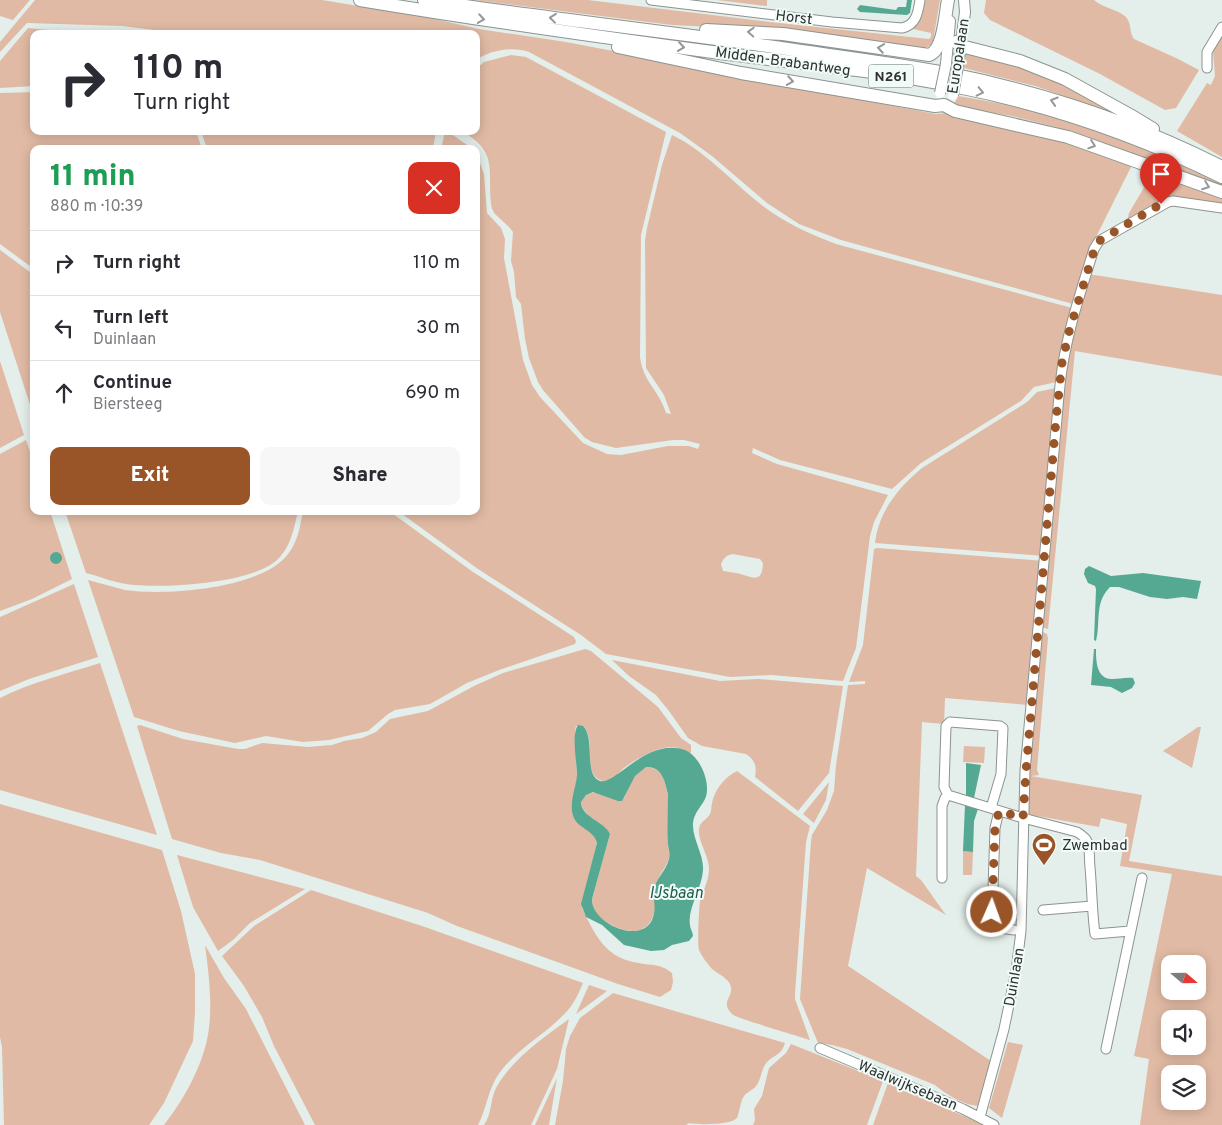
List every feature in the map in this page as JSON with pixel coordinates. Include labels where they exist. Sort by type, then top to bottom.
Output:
[{"type":"highway","name":"Midden-Brabantweg","points":[[360,0],[546,29],[860,71],[958,87],[1018,101],[1078,119],[1161,149],[1222,177]]},
{"type":"highway","name":"Midden-Brabantweg","points":[[424,0],[872,61],[948,74],[1042,97],[1120,122],[1222,167]]},
{"type":"highway","name":"N261","points":[[601,23],[783,34],[929,55],[934,53],[939,46],[949,0]]},
{"type":"highway","name":"N261","points":[[546,29],[561,36],[672,57],[742,73],[935,106],[946,97],[955,111],[1068,137],[1222,192]]},
{"type":"highway","name":"N261","points":[[959,44],[1020,61],[1065,79],[1148,125],[1166,141]]},
{"type":"main road","name":"Europalaan","points":[[949,0],[952,65]]},
{"type":"main road","name":"Europalaan","points":[[946,97],[952,65],[959,44],[965,12],[964,1]]},
{"type":"street","name":"Horst","points":[[651,0],[832,22],[902,28],[909,26],[915,20],[920,0]]},
{"type":"street","points":[[1207,68],[1207,52],[1222,27]]},
{"type":"street","name":"Duinlaan","points":[[980,1116],[1004,1029],[1018,958],[1022,913],[1023,818],[1034,671],[1062,363],[1076,307],[1094,249],[1099,241],[1161,204],[1174,200],[1222,208]]},
{"type":"street","points":[[1014,930],[999,928],[992,919],[995,810],[1001,774],[1004,730],[1000,726],[948,723],[944,787],[948,795],[995,810],[1077,832],[1088,841],[1095,934],[1130,931]]},
{"type":"street","points":[[942,878],[942,806],[948,795]]},
{"type":"street","points":[[1106,1049],[1142,878]]},
{"type":"street","points":[[1044,910],[1092,906]]},
{"type":"street","name":"Waalwijksebaan","points":[[820,1048],[980,1116],[994,1125]]},
{"type":"shaded area","points":[[0,0],[30,0],[13,20],[0,16]]},
{"type":"shaded area","points":[[35,0],[322,0],[426,17],[479,29],[566,42],[936,114],[948,113],[1034,131],[1125,161],[1131,167],[1097,235],[1086,261],[1073,304],[841,240],[799,224],[767,203],[712,156],[680,133],[529,52],[509,49],[495,51],[480,58],[480,30],[154,30],[122,26],[27,23],[0,52],[0,42]]},
{"type":"shaded area","points":[[475,0],[588,0],[929,39],[931,33],[913,29],[919,20],[923,0],[940,0],[933,41],[931,45],[925,48],[788,31],[672,25]]},
{"type":"shaded area","points":[[717,0],[767,0],[767,6]]},
{"type":"shaded area","points":[[986,0],[1094,0],[1126,17],[1134,39],[1199,70],[1176,108],[1165,110],[1100,74],[990,20],[984,13]]},
{"type":"shaded area","points":[[28,28],[48,30],[30,30],[30,86],[0,88],[0,61]]},
{"type":"shaded area","points":[[1222,34],[1222,157],[1177,131],[1207,83],[1211,85],[1215,76],[1213,51]]},
{"type":"shaded area","points":[[963,51],[1004,61],[1056,81],[1128,118],[1035,86],[960,67]]},
{"type":"shaded area","points":[[511,55],[526,57],[666,132],[641,235],[640,357],[644,373],[666,413],[671,414],[664,395],[646,368],[645,241],[662,165],[672,135],[705,156],[767,209],[785,221],[815,235],[836,244],[1072,308],[1056,382],[1034,387],[1021,401],[921,463],[892,489],[780,460],[753,448],[752,453],[777,464],[888,495],[874,522],[870,536],[856,648],[843,681],[771,675],[730,677],[606,654],[581,635],[478,569],[404,515],[480,515],[480,163],[484,174],[487,213],[501,228],[505,239],[504,258],[523,360],[532,385],[540,397],[583,443],[607,454],[621,455],[668,446],[689,446],[698,449],[700,444],[684,440],[673,440],[616,448],[592,442],[584,437],[538,382],[529,358],[521,304],[516,297],[511,261],[513,232],[492,209],[487,155],[482,147],[468,135],[480,135],[480,66],[484,62]],"holes":[[[733,554],[760,559],[763,563],[760,575],[754,578],[723,571],[721,564],[726,557]]]},
{"type":"shaded area","points":[[30,92],[30,135],[197,135],[201,145],[30,145],[30,266],[0,244],[0,93]]},
{"type":"shaded area","points":[[958,96],[983,100],[1059,119],[1109,135],[1158,154],[1154,161],[1056,127],[1012,116],[953,106]]},
{"type":"shaded area","points":[[202,135],[435,135],[434,145],[206,145]]},
{"type":"shaded area","points":[[444,135],[453,135],[467,145],[442,145]]},
{"type":"shaded area","points":[[1162,157],[1222,184],[1222,205],[1168,198],[1127,221],[1129,213]]},
{"type":"shaded area","points":[[0,250],[30,272],[30,405],[0,312]]},
{"type":"shaded area","points":[[1088,274],[1222,295],[1222,376],[1075,351],[1048,629],[1041,627],[1049,557],[1065,363]]},
{"type":"shaded area","points":[[0,361],[24,435],[0,448]]},
{"type":"shaded area","points":[[1056,388],[1044,556],[875,543],[877,531],[885,510],[905,484],[922,468],[1027,402],[1037,392]]},
{"type":"shaded area","points":[[26,440],[30,452],[30,515],[51,515],[72,579],[32,599],[0,611],[0,454]]},
{"type":"shaded area","points":[[66,515],[297,515],[291,537],[282,555],[264,568],[247,575],[204,583],[160,586],[126,584],[86,573]]},
{"type":"shaded area","points":[[302,515],[395,515],[473,572],[574,637],[575,644],[467,683],[430,704],[395,710],[368,731],[329,740],[303,742],[266,736],[235,743],[179,731],[134,717],[88,580],[125,590],[143,592],[188,590],[236,582],[275,566],[288,554],[300,528]]},
{"type":"shaded area","points":[[874,549],[1044,561],[1031,655],[1029,705],[945,698],[944,724],[922,722],[916,876],[921,880],[946,915],[867,868],[848,966],[994,1063],[981,1106],[963,1102],[935,1085],[847,1049],[818,1043],[800,999],[812,835],[827,810],[834,791],[848,685],[865,684],[865,681],[849,682],[863,645]]},
{"type":"shaded area","points":[[74,584],[98,657],[29,679],[0,691],[0,617]]},
{"type":"shaded area","points":[[1043,632],[1047,634],[1048,638],[1037,770],[1039,775],[1031,776],[1142,795],[1129,861],[1222,876],[1222,1125],[1140,1125],[1149,1059],[1134,1056],[1172,874],[1120,866],[1127,824],[1101,818],[1099,827],[1026,814],[1040,633]]},
{"type":"shaded area","points":[[585,649],[591,651],[658,707],[681,738],[691,745],[691,753],[669,747],[651,752],[624,768],[611,780],[605,781],[598,779],[591,769],[587,732],[583,726],[576,726],[575,731],[577,777],[573,810],[574,817],[594,835],[597,843],[582,908],[597,936],[618,957],[628,961],[660,966],[672,973],[673,982],[671,990],[660,997],[618,984],[457,926],[428,913],[260,860],[221,853],[172,839],[137,726],[140,725],[183,739],[238,749],[245,749],[262,743],[308,747],[332,745],[362,738],[376,732],[390,719],[428,711],[474,686],[503,673]]},
{"type":"shaded area","points":[[612,660],[720,681],[758,679],[843,686],[829,773],[798,811],[755,777],[755,764],[746,754],[702,746],[688,738],[656,695],[629,676]]},
{"type":"shaded area","points":[[100,663],[157,835],[0,790],[0,698],[37,683]]},
{"type":"shaded area","points":[[1198,727],[1201,727],[1192,768],[1163,751]]},
{"type":"shaded area","points":[[964,746],[985,747],[984,763],[963,762]]},
{"type":"shaded area","points":[[646,767],[659,772],[667,789],[669,858],[657,882],[656,905],[653,917],[644,928],[631,931],[623,930],[605,921],[593,907],[592,899],[610,834],[585,811],[581,802],[585,797],[594,792],[624,798],[632,780]]},
{"type":"shaded area","points":[[737,771],[810,826],[806,842],[795,999],[810,1040],[732,1014],[727,1006],[731,991],[730,984],[712,969],[699,950],[700,901],[709,873],[709,864],[700,839],[699,829],[710,814],[713,798],[718,788]]},
{"type":"shaded area","points":[[829,782],[826,800],[814,823],[803,814]]},
{"type":"shaded area","points":[[0,804],[162,850],[181,911],[195,974],[195,1012],[193,1041],[164,1103],[149,1125],[4,1125],[2,1047],[0,1037]]},
{"type":"shaded area","points":[[963,851],[973,852],[972,875],[963,875]]},
{"type":"shaded area","points":[[177,855],[305,889],[250,923],[233,940],[218,951],[193,907]]},
{"type":"shaded area","points":[[311,890],[425,927],[583,983],[568,1010],[552,1026],[516,1055],[500,1072],[478,1125],[315,1125],[274,1046],[262,1017],[244,986],[222,956],[254,926]]},
{"type":"shaded area","points":[[205,945],[224,978],[246,1009],[305,1125],[164,1125],[189,1086],[206,1044],[210,1007]]},
{"type":"shaded area","points":[[589,985],[607,991],[576,1014]]},
{"type":"shaded area","points":[[613,993],[785,1043],[781,1051],[765,1065],[756,1086],[744,1096],[737,1118],[734,1120],[714,1124],[689,1123],[686,1125],[555,1125],[563,1081],[566,1049],[570,1036],[580,1018]]},
{"type":"shaded area","points":[[569,1019],[557,1069],[531,1125],[484,1125],[496,1088],[503,1077],[519,1058]]},
{"type":"shaded area","points":[[1008,1042],[1023,1045],[1002,1118],[989,1108]]},
{"type":"shaded area","points":[[791,1044],[883,1081],[867,1125],[753,1125],[755,1120],[754,1109],[762,1096],[769,1068],[786,1053]]},
{"type":"shaded area","points":[[557,1078],[549,1125],[535,1125]]},
{"type":"shaded area","points":[[888,1083],[975,1121],[993,1125],[873,1125]]},
{"type":"water","points":[[907,0],[912,0],[910,13],[907,15],[860,12],[857,9],[860,5],[896,10],[898,7],[906,7]]},
{"type":"water","points":[[54,552],[58,552],[62,558],[58,564],[54,564],[50,560],[50,556]]},
{"type":"water","points":[[1089,566],[1111,576],[1143,573],[1201,581],[1197,599],[1150,597],[1119,587],[1110,587],[1105,593],[1100,606],[1096,641],[1094,640],[1096,589],[1095,586],[1088,583],[1084,574],[1085,569]]},
{"type":"water","points":[[1094,649],[1096,649],[1098,668],[1103,676],[1112,679],[1133,678],[1135,683],[1132,688],[1122,693],[1111,687],[1091,685]]},
{"type":"water","name":"IJsbaan","points":[[578,725],[583,726],[587,732],[592,772],[600,781],[606,781],[645,755],[657,750],[671,748],[685,750],[700,764],[706,778],[707,793],[695,816],[693,829],[702,858],[703,870],[691,912],[690,926],[693,936],[689,941],[672,945],[664,950],[651,951],[624,945],[602,925],[586,917],[581,904],[597,843],[590,832],[576,822],[572,813],[577,775],[576,729]],"holes":[[[646,767],[656,769],[662,776],[668,794],[669,857],[668,863],[655,886],[652,920],[646,927],[637,931],[627,931],[607,923],[594,908],[592,899],[610,834],[585,812],[581,802],[586,795],[593,792],[622,801],[635,776]]]},
{"type":"water","points":[[966,763],[981,765],[974,798],[966,796]]},
{"type":"water","points":[[965,805],[978,809],[974,821],[973,852],[963,851]]},
{"type":"place","name":"Zwembad","points":[[1044,866]]},
{"type":"route","points":[[992,912],[995,822],[999,811],[1023,818],[1056,420],[1062,363],[1069,332],[1096,244],[1161,204]]}]
